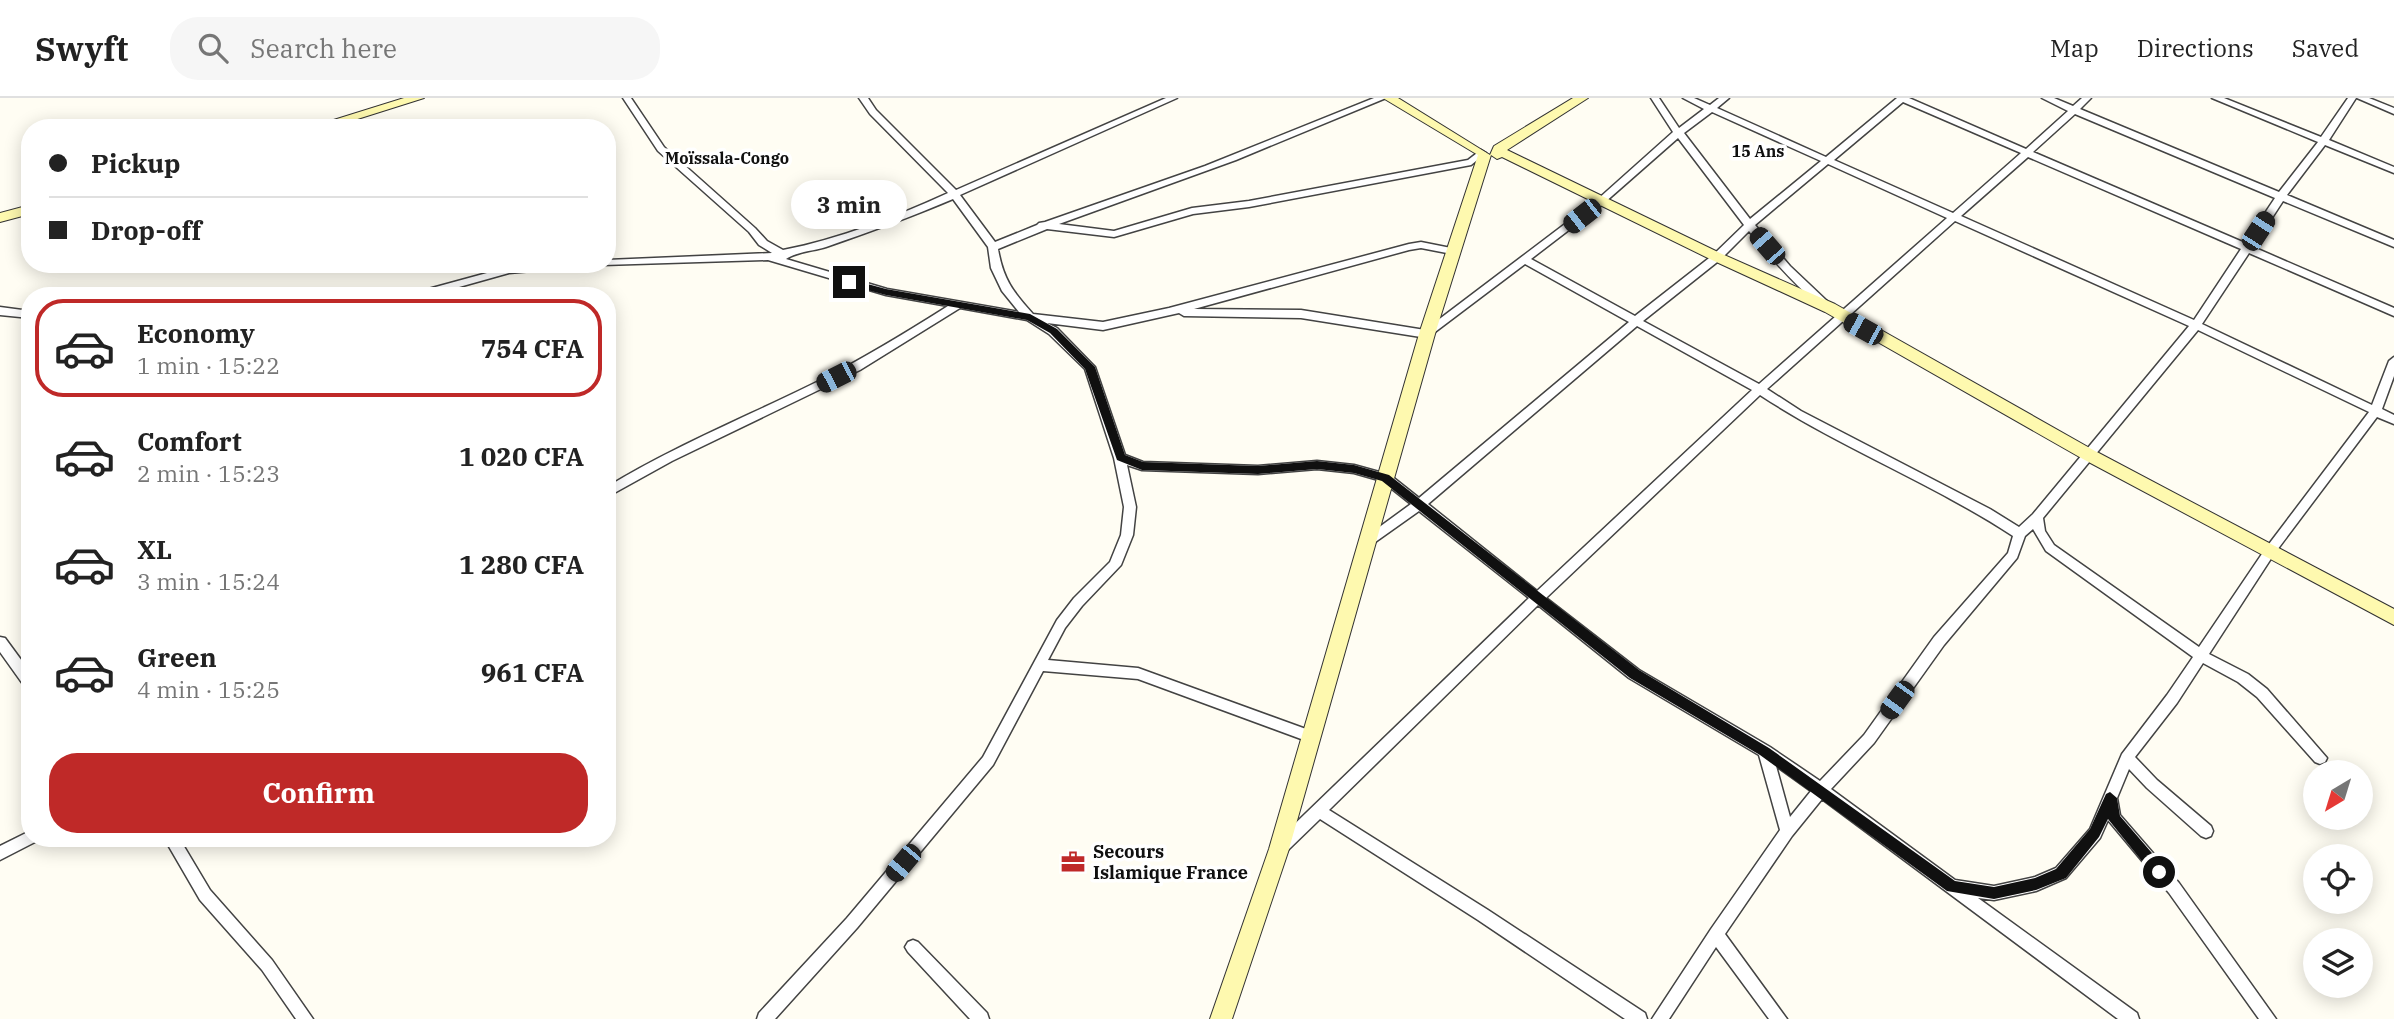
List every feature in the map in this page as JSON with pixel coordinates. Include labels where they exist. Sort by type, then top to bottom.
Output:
[{"type":"main road","points":[[345,119],[418,98]]},
{"type":"main road","points":[[1390,98],[1489,151],[1835,312],[2089,455],[2394,618]]},
{"type":"main road","points":[[1221,1019],[1279,849],[1452,251],[1489,151],[1582,98]]},
{"type":"main road","points":[[0,218],[21,212]]},
{"type":"street","points":[[626,98],[652,139],[673,162],[752,230],[763,243],[786,259]]},
{"type":"street","points":[[765,1019],[852,923],[988,761],[1061,624],[1115,565],[1127,535],[1130,508],[1120,457],[1090,367],[1054,331],[1030,317],[1007,291],[996,268],[993,247],[955,195],[873,112],[863,98]]},
{"type":"street","points":[[786,259],[955,195],[1173,98]]},
{"type":"street","points":[[993,247],[1042,225],[1183,177],[1382,98]]},
{"type":"street","points":[[1655,98],[1677,134],[1749,225],[1803,286],[1835,312]]},
{"type":"street","points":[[1687,98],[2196,325],[2394,421]]},
{"type":"street","points":[[1169,312],[1301,314],[1427,334],[1601,201],[1677,134],[1725,98]]},
{"type":"street","points":[[1367,542],[1420,504],[1636,321],[1717,257],[1749,225],[1902,98],[2394,312]]},
{"type":"street","points":[[2046,98],[2394,244]]},
{"type":"street","points":[[1279,849],[1538,597],[1759,389],[1835,312],[1955,217],[2087,98]]},
{"type":"street","points":[[2216,98],[2394,170]]},
{"type":"street","points":[[1660,1019],[1787,831],[1869,739],[1939,641],[2013,555],[2020,534],[2196,325],[2281,196],[2323,142],[2352,98]]},
{"type":"street","points":[[2361,98],[2394,111]]},
{"type":"street","points":[[1042,225],[1114,234],[1192,211],[1249,204],[1471,162],[1489,151]]},
{"type":"street","points":[[616,263],[768,257],[786,259],[886,292],[1030,317],[1103,326],[1169,312],[1409,247],[1422,245],[1452,251]]},
{"type":"street","points":[[1525,260],[1759,389],[1797,414],[1986,512],[2020,534]]},
{"type":"street","points":[[447,287],[498,273]]},
{"type":"street","points":[[616,487],[720,430],[856,367],[958,305]]},
{"type":"street","points":[[0,311],[21,314]]},
{"type":"street","points":[[1952,887],[1994,893],[2036,884],[2061,873],[2095,833],[2127,758],[2202,656],[2270,551],[2375,412],[2394,361]]},
{"type":"street","points":[[1120,457],[1142,466],[1258,470],[1317,465],[1354,469],[1386,478],[1634,674],[1765,751],[2131,1019]]},
{"type":"street","points":[[2037,517],[2039,532],[2050,548],[2202,656],[2243,678],[2262,693],[2320,758]]},
{"type":"street","points":[[0,642],[21,671]]},
{"type":"street","points":[[1039,665],[1138,674],[1311,737]]},
{"type":"street","points":[[1765,751],[1787,831]]},
{"type":"street","points":[[2127,758],[2152,784],[2206,831]]},
{"type":"street","points":[[2110,798],[2114,818],[2174,888],[2268,1019]]},
{"type":"street","points":[[1319,811],[1483,915],[1639,1019]]},
{"type":"street","points":[[0,852],[21,842]]},
{"type":"street","points":[[176,847],[205,895],[267,965],[305,1019]]},
{"type":"street","points":[[1716,934],[1779,1019]]},
{"type":"street","points":[[914,947],[981,1019]]},
{"type":"place","name":"Secours Islamique France","points":[[1073,862]]},
{"type":"district","name":"15 Ans","points":[[1758,151]]},
{"type":"district","name":"Moïssala-Congo","points":[[727,158]]},
{"type":"route","points":[[849,282],[886,292],[1030,317],[1054,331],[1090,367],[1120,457],[1142,466],[1258,470],[1317,465],[1354,469],[1386,478],[1634,674],[1765,751],[1952,887],[1994,893],[2036,884],[2061,873],[2095,833],[2110,798],[2114,818],[2159,872]]}]
